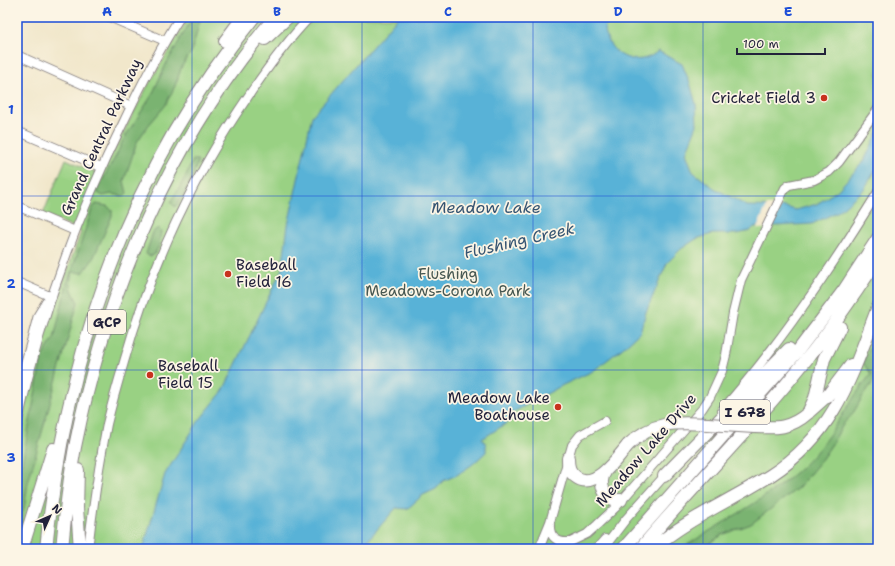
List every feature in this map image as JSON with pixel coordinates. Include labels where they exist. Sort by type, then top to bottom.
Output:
[{"type":"highway","points":[[185,114],[218,50],[243,17]]},
{"type":"highway","name":"GCP","points":[[46,549],[53,486],[69,402],[91,323],[118,248],[153,170],[185,114],[221,60],[254,17]]},
{"type":"highway","name":"GCP","points":[[62,549],[69,484],[80,426],[102,340],[124,274],[158,196],[204,113],[234,69],[275,17]]},
{"type":"highway","points":[[234,69],[288,17]]},
{"type":"highway","name":"I 678","points":[[640,549],[792,378],[835,322],[864,271],[878,238]]},
{"type":"highway","name":"I 678","points":[[623,549],[797,352],[826,315],[864,271],[878,259]]},
{"type":"highway","points":[[664,476],[778,362],[864,271]]},
{"type":"highway","points":[[808,413],[815,398],[821,368],[827,352],[864,271]]},
{"type":"highway","points":[[652,549],[690,522],[772,474],[788,463],[809,444],[828,420],[842,396],[853,373],[878,306]]},
{"type":"highway","points":[[568,458],[569,470],[571,473],[578,479],[586,480],[600,476],[628,445],[652,428],[664,424],[683,422],[776,428],[791,425],[800,420],[828,395],[843,377],[867,335]]},
{"type":"highway","points":[[22,549],[44,476],[69,402]]},
{"type":"highway","points":[[80,426],[77,508],[80,549]]},
{"type":"highway","points":[[606,470],[601,482],[604,490],[610,498],[621,500]]},
{"type":"street","points":[[109,17],[165,41]]},
{"type":"street","name":"Grand Central Parkway","points":[[17,426],[32,362],[74,231],[101,167],[131,106],[165,41],[180,17]]},
{"type":"street","points":[[88,549],[97,480],[108,422],[131,336],[161,254],[184,203],[219,140],[265,70],[310,17]]},
{"type":"street","points":[[17,55],[131,106]]},
{"type":"street","name":"Meadow Lake Drive","points":[[556,549],[592,530],[621,500],[702,409],[710,398],[718,382],[726,355],[733,313],[741,280],[785,188],[789,185],[814,180],[829,172],[839,162],[878,109]]},
{"type":"street","points":[[17,131],[101,167]]},
{"type":"street","points":[[596,549],[626,519],[741,388],[820,283],[878,192]]},
{"type":"street","points":[[17,206],[74,231]]},
{"type":"street","points":[[17,282],[52,298]]},
{"type":"street","name":"Grand Central Parkway","points":[[17,394],[38,315],[46,302],[52,298]]},
{"type":"street","points":[[539,549],[550,522],[572,445],[577,438],[605,421]]},
{"type":"street","points":[[603,549],[626,519]]},
{"type":"street","points":[[550,522],[550,532],[554,538],[560,542],[572,541]]},
{"type":"green space","name":"Flushing Meadows-Corona Park","points":[[189,17],[878,17],[878,549],[17,549],[17,425],[32,362],[47,328],[81,232],[43,214],[66,159],[101,175],[147,87]]},
{"type":"green space","points":[[193,17],[201,17],[192,51],[182,66],[175,86],[165,106],[147,127],[137,142],[124,181],[127,193],[124,196],[111,194],[103,196],[98,193],[97,190],[99,186],[123,140],[152,95],[166,64]]},
{"type":"green space","points":[[193,160],[198,160],[195,171],[189,185],[175,207],[171,203],[172,200],[181,186]]},
{"type":"green space","points":[[96,204],[107,206],[112,210],[112,216],[93,259],[83,273],[73,272],[71,276],[71,288],[78,302],[28,483],[22,522],[19,522],[17,513],[17,495],[19,479],[42,357],[54,338],[67,283],[92,209]]},
{"type":"green space","points":[[158,228],[161,231],[159,246],[154,255],[150,256],[146,254],[153,232]]},
{"type":"green space","points":[[878,334],[878,375],[852,415],[844,423],[819,463],[798,488],[751,524],[722,535],[702,549],[681,549],[774,490],[812,457],[830,434],[871,374],[863,363],[865,356]]},
{"type":"water","name":"Meadow Lake","points":[[398,17],[603,17],[607,38],[616,51],[622,56],[644,59],[658,51],[682,64],[690,83],[696,104],[697,125],[686,153],[693,172],[714,188],[747,206],[785,207],[796,210],[817,204],[838,190],[864,161],[878,132],[878,165],[864,189],[839,211],[812,224],[754,227],[750,231],[737,234],[712,234],[696,239],[681,249],[667,263],[646,312],[640,332],[624,347],[593,371],[563,385],[510,414],[513,419],[482,439],[486,444],[486,452],[473,464],[457,475],[443,481],[436,489],[423,495],[407,509],[396,508],[360,549],[143,549],[165,474],[198,422],[223,391],[282,269],[288,225],[312,116]]},
{"type":"pier","points":[[767,205],[781,205],[771,228],[758,229],[757,228]]},
{"type":"place","name":"Cricket Field 3","points":[[824,98]]},
{"type":"place","name":"Baseball Field 16","points":[[228,274]]},
{"type":"place","name":"Baseball Field 15","points":[[150,375]]},
{"type":"place","name":"Meadow Lake Boathouse","points":[[558,407]]},
{"type":"water label","name":"Flushing Creek","points":[[519,240]]}]
